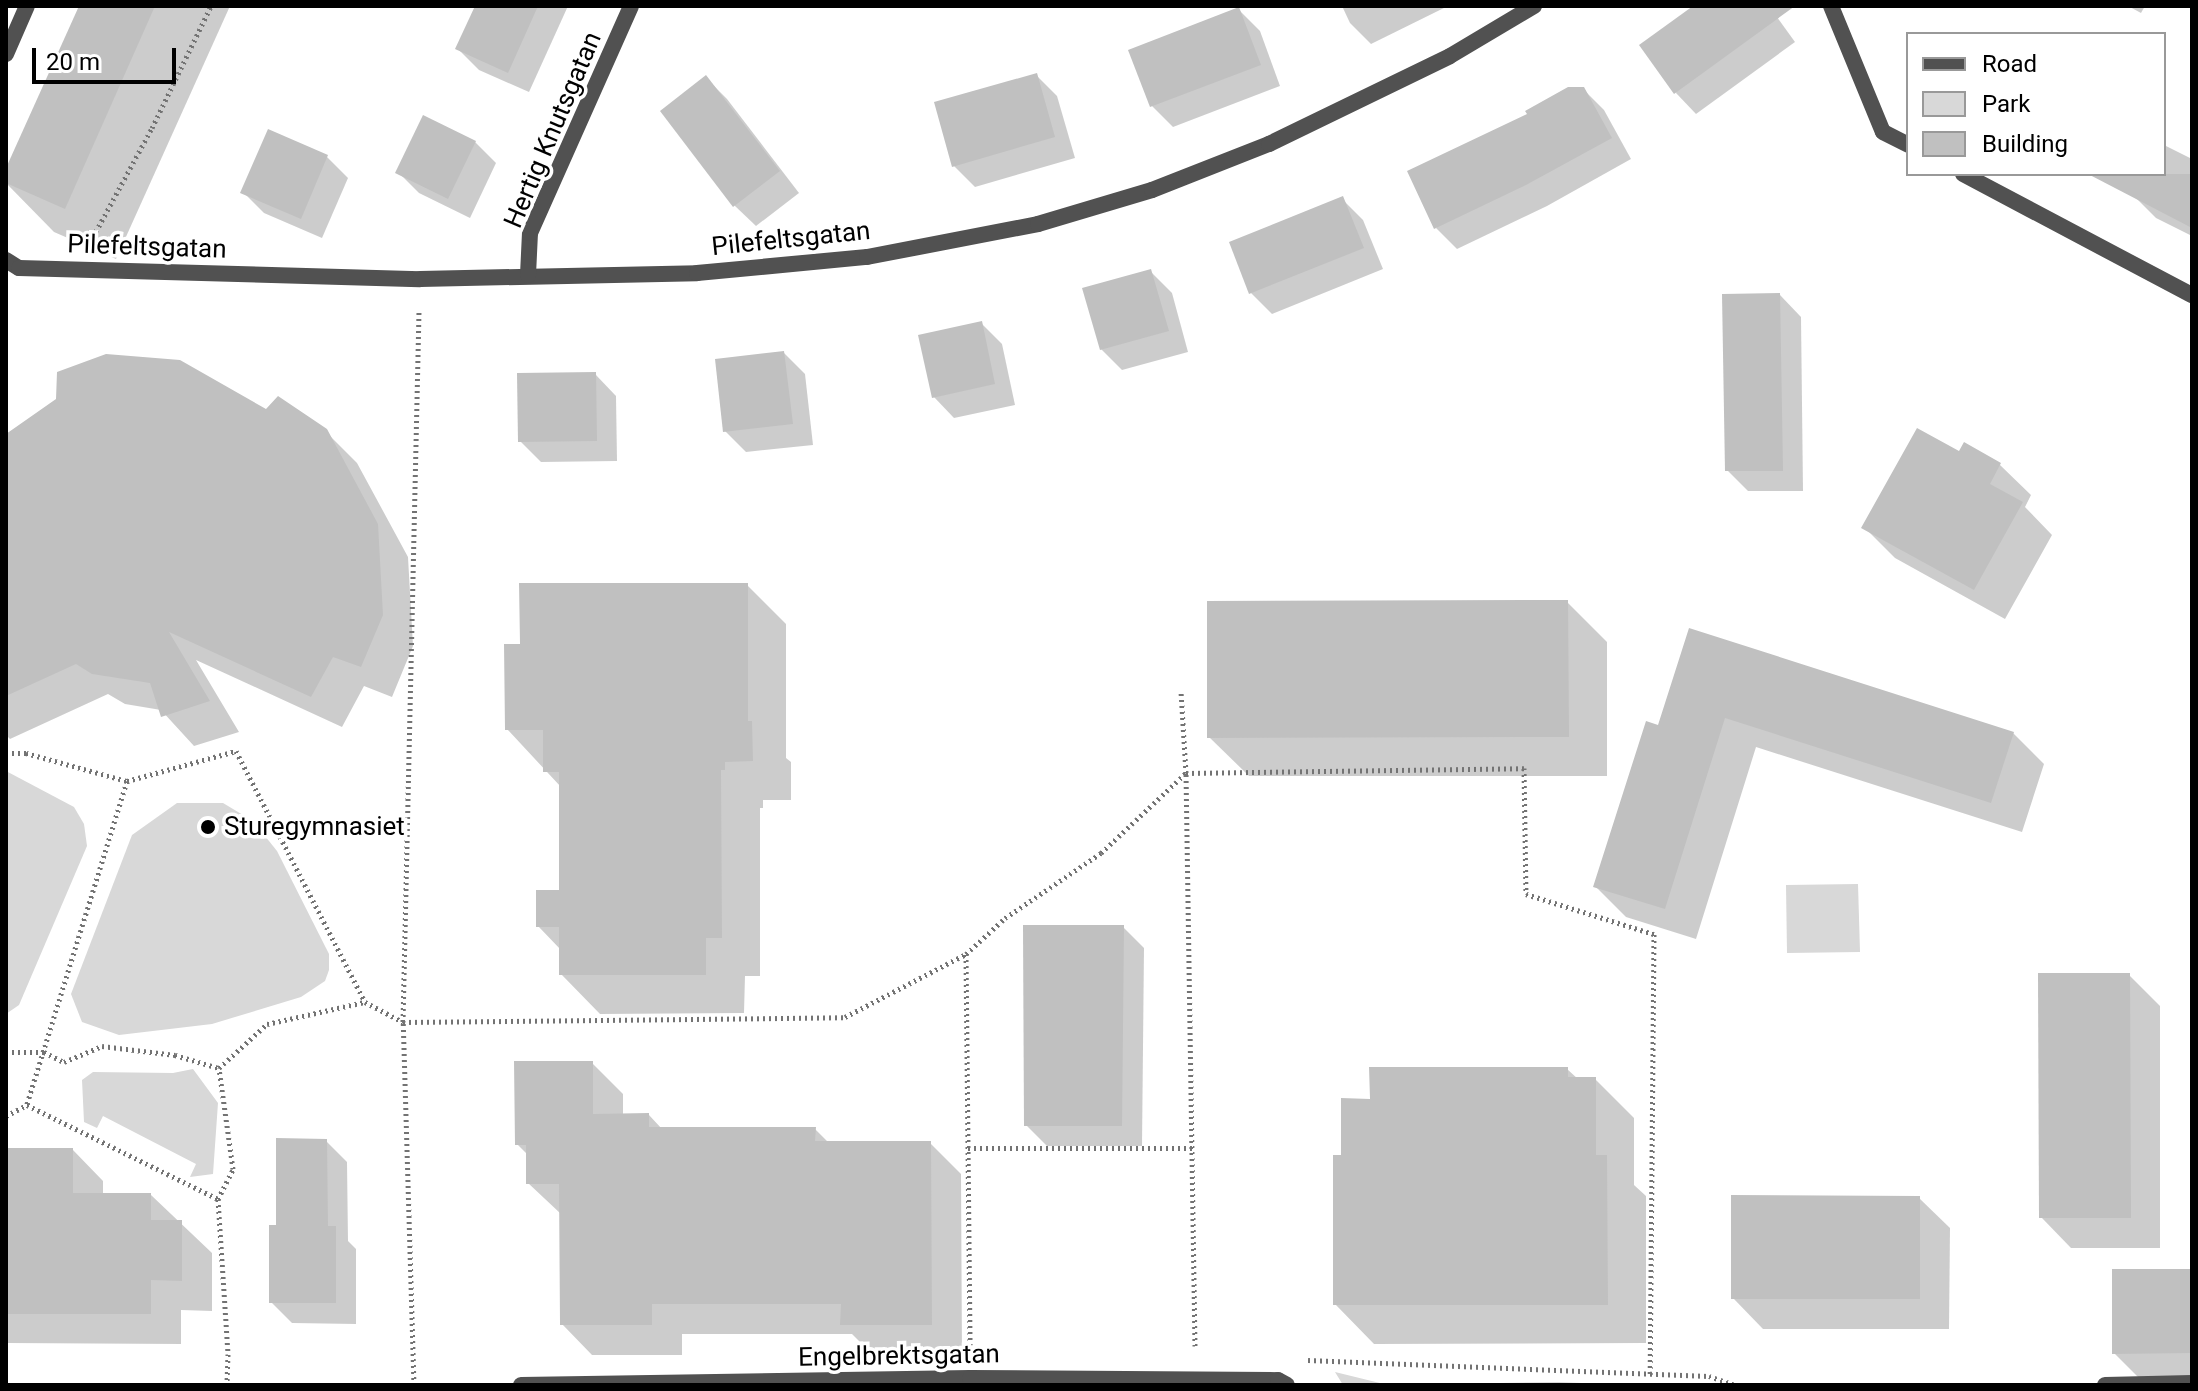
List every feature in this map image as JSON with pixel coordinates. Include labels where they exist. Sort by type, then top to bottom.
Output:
[{"type":"street","points":[[6,54],[27,6]]},
{"type":"street","name":"Hertig Knutsgatan","points":[[528,275],[530,233],[631,6]]},
{"type":"street","name":"Pilefeltsgatan","points":[[6,260],[19,268],[420,279],[697,273],[852,259],[1038,224],[1152,190],[1269,144],[1450,56],[1534,6]]},
{"type":"street","points":[[1831,6],[1883,132],[1906,144]]},
{"type":"street","points":[[1967,176],[2192,295]]},
{"type":"street","name":"Engelbrektsgatan","points":[[521,1385],[970,1378],[1283,1383]]},
{"type":"street","points":[[2105,1385],[2192,1383]]},
{"type":"path","points":[[75,269],[152,128],[211,6]]},
{"type":"path","points":[[414,1385],[403,1022],[420,279]]},
{"type":"path","points":[[1181,692],[1186,773],[1196,1380]]},
{"type":"path","points":[[6,753],[26,753],[127,781],[236,751],[365,1002],[403,1022],[845,1017],[966,954],[1005,918],[1101,853],[1186,773],[1524,768],[1526,894],[1654,934],[1650,1375]]},
{"type":"path","points":[[6,1116],[27,1105],[127,781]]},
{"type":"path","points":[[966,954],[970,1378]]},
{"type":"path","points":[[219,1068],[267,1024],[365,1002]]},
{"type":"path","points":[[6,1052],[44,1052],[64,1062],[102,1046],[175,1055],[219,1068]]},
{"type":"path","points":[[219,1068],[233,1169],[218,1199],[228,1354],[227,1385]]},
{"type":"path","points":[[27,1105],[218,1199]]},
{"type":"path","points":[[968,1148],[1192,1148]]},
{"type":"path","points":[[1283,1383],[1278,1358],[1709,1376],[1735,1385]]},
{"type":"green space","points":[[6,771],[74,807],[84,824],[87,846],[19,1005],[6,1014]]},
{"type":"green space","points":[[177,803],[223,803],[253,821],[277,851],[329,954],[329,970],[325,981],[301,997],[212,1024],[119,1035],[82,1022],[71,994],[132,835]]},
{"type":"green space","points":[[1858,884],[1860,952],[1787,953],[1786,885]]},
{"type":"green space","points":[[193,1069],[218,1103],[213,1174],[190,1177],[196,1164],[103,1116],[97,1128],[84,1122],[82,1080],[93,1072],[173,1073]]},
{"type":"green space","points":[[1335,1372],[1388,1385],[1343,1385]]},
{"type":"green space","points":[[1559,1382],[1628,1385],[1388,1385]]},
{"type":"building","points":[[79,6],[155,6],[65,209],[6,183],[6,168]]},
{"type":"building","points":[[475,6],[538,6],[508,73],[455,49]]},
{"type":"building","points":[[1693,6],[1795,6],[1674,94],[1639,45]]},
{"type":"building","points":[[1239,7],[1261,65],[1150,107],[1128,50]]},
{"type":"building","points":[[1037,73],[1055,137],[952,167],[934,102]]},
{"type":"building","points":[[706,75],[780,171],[733,207],[660,111]]},
{"type":"building","points":[[1568,87],[1584,87],[1612,138],[1526,185],[1434,229],[1407,171],[1527,114],[1525,111]]},
{"type":"building","points":[[423,115],[476,141],[448,199],[395,173]]},
{"type":"building","points":[[268,129],[328,155],[301,219],[240,193]]},
{"type":"building","points":[[2192,174],[2192,228],[2092,176]]},
{"type":"building","points":[[1343,196],[1364,248],[1249,294],[1229,242]]},
{"type":"building","points":[[1151,269],[1169,331],[1100,350],[1082,288]]},
{"type":"building","points":[[1780,293],[1783,471],[1725,471],[1722,294]]},
{"type":"building","points":[[982,321],[995,384],[932,398],[918,335]]},
{"type":"building","points":[[784,351],[793,424],[723,432],[715,359]]},
{"type":"building","points":[[106,354],[180,360],[266,409],[278,396],[327,429],[378,524],[383,615],[361,667],[333,657],[311,697],[169,632],[210,701],[161,717],[150,683],[92,674],[76,664],[6,696],[6,434],[56,399],[57,372]]},
{"type":"building","points":[[596,372],[597,441],[518,442],[517,373]]},
{"type":"building","points":[[1917,428],[1959,451],[1964,442],[2001,463],[1990,484],[2023,502],[1974,590],[1861,528]]},
{"type":"building","points":[[519,583],[748,583],[748,721],[752,721],[753,761],[725,762],[725,770],[721,770],[722,938],[706,938],[706,975],[559,975],[559,927],[536,927],[536,890],[559,890],[559,772],[543,772],[543,730],[505,730],[504,644],[520,644]]},
{"type":"building","points":[[1568,600],[1569,737],[1207,738],[1207,601]]},
{"type":"building","points":[[1689,628],[2014,732],[1991,803],[1725,718],[1665,909],[1593,887],[1646,721],[1658,725]]},
{"type":"building","points":[[1023,925],[1124,925],[1122,1126],[1024,1126]]},
{"type":"building","points":[[2038,973],[2130,973],[2131,1218],[2039,1218]]},
{"type":"building","points":[[514,1061],[593,1061],[593,1114],[649,1113],[649,1127],[816,1127],[815,1141],[931,1141],[932,1325],[840,1325],[841,1304],[652,1304],[652,1325],[560,1325],[559,1184],[526,1184],[526,1145],[515,1145]]},
{"type":"building","points":[[1369,1067],[1568,1067],[1568,1077],[1596,1077],[1596,1155],[1607,1155],[1608,1305],[1333,1305],[1333,1155],[1341,1155],[1341,1098],[1370,1099]]},
{"type":"building","points":[[276,1138],[327,1139],[328,1226],[336,1226],[336,1303],[269,1303],[269,1225],[276,1225]]},
{"type":"building","points":[[6,1148],[73,1148],[73,1193],[151,1193],[151,1220],[182,1220],[182,1281],[151,1280],[151,1314],[6,1314]]},
{"type":"building","points":[[1731,1195],[1920,1196],[1920,1299],[1731,1299]]},
{"type":"building","points":[[2112,1269],[2192,1269],[2192,1353],[2112,1354]]},
{"type":"place","name":"Sturegymnasiet","points":[[208,827]]}]
